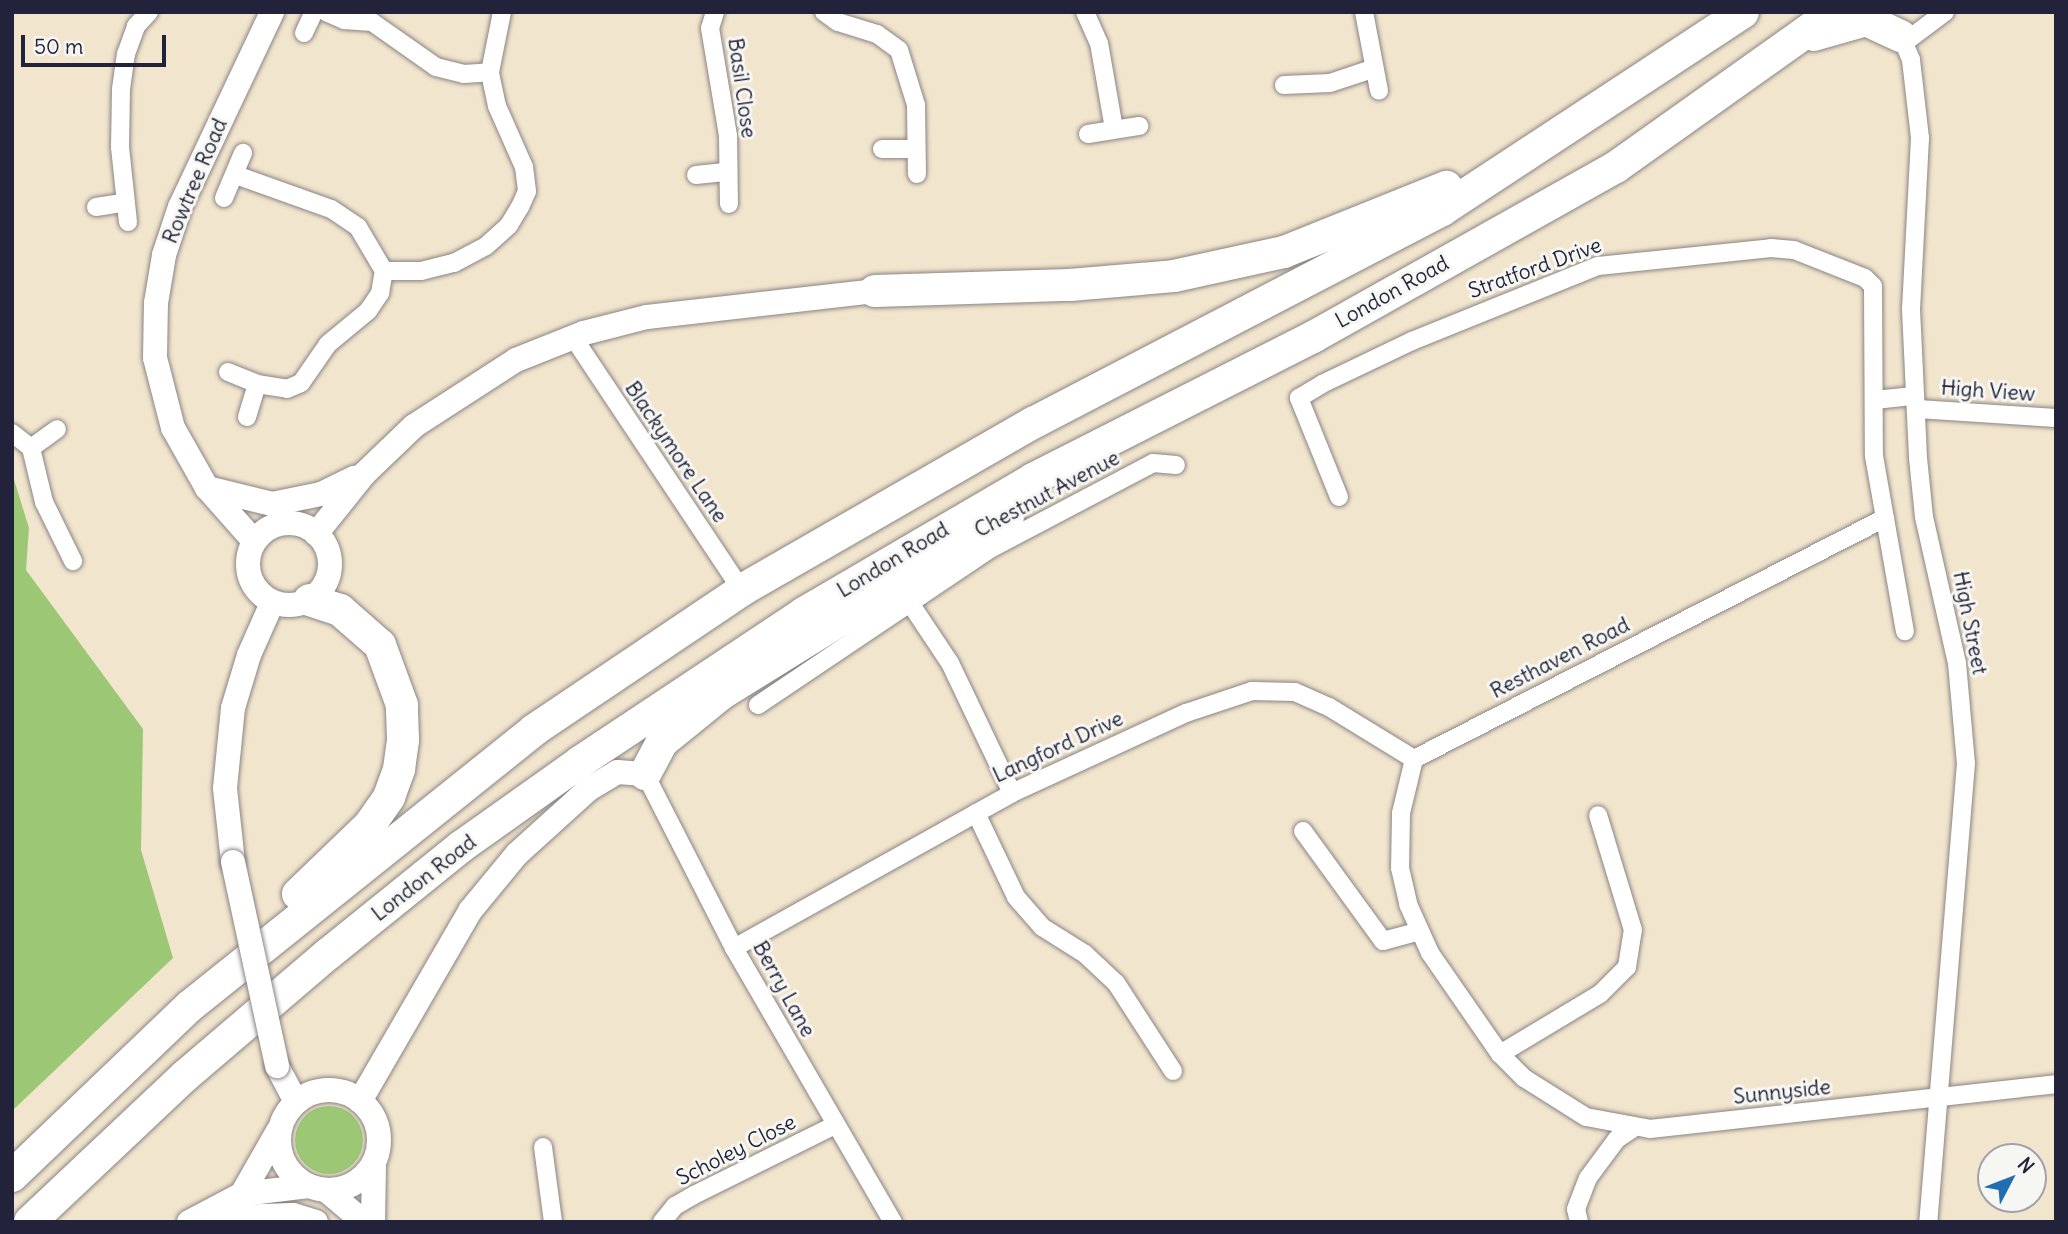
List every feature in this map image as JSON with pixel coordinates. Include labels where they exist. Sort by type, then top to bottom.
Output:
[{"type":"highway","points":[[190,1006],[534,730],[742,590],[1033,423],[1432,216],[1569,130],[1743,12]]},
{"type":"highway","name":"London Road","points":[[30,1222],[185,1076],[328,954],[462,846],[580,762],[870,573],[1033,478],[1313,337],[1616,167],[1798,41],[1834,12]]},
{"type":"highway","points":[[1798,41],[1845,23],[1866,20],[1900,30]]},
{"type":"highway","points":[[875,291],[1070,285],[1174,276],[1271,255],[1394,211],[1569,130]]},
{"type":"highway","points":[[645,774],[662,742],[721,694],[1084,470],[1182,403]]},
{"type":"highway","points":[[12,1176],[190,1006],[369,826],[389,797],[399,769],[402,705],[380,645],[340,610],[310,600]]},
{"type":"street","points":[[128,222],[120,147],[121,89],[126,54],[136,26],[149,12]]},
{"type":"street","name":"Rowtree Road","points":[[254,541],[207,488],[173,428],[160,391],[155,358],[156,303],[164,255],[180,206],[272,12]]},
{"type":"street","points":[[304,33],[314,12]]},
{"type":"street","points":[[326,12],[344,20],[372,22],[436,67],[464,74],[490,72]]},
{"type":"street","points":[[384,271],[421,271],[454,263],[486,246],[509,225],[520,207],[527,191],[524,167],[497,106],[490,72],[502,12]]},
{"type":"street","name":"Basil Close","points":[[715,12],[710,28],[720,70],[729,204]]},
{"type":"street","points":[[824,12],[838,22],[877,34],[899,50],[916,105],[914,149],[917,174]]},
{"type":"street","points":[[1085,12],[1099,43],[1114,129]]},
{"type":"street","points":[[1364,12],[1372,69],[1379,91]]},
{"type":"street","points":[[1900,30],[1945,12]]},
{"type":"street","name":"High Street","points":[[1900,30],[1920,138],[1911,309],[1924,517],[1952,631],[1966,763],[1961,855],[1951,919],[1947,1041],[1937,1097],[1928,1222]]},
{"type":"street","points":[[1284,85],[1330,82],[1372,69]]},
{"type":"street","points":[[1088,134],[1139,126]]},
{"type":"street","points":[[882,149],[914,149]]},
{"type":"street","points":[[225,198],[243,153]]},
{"type":"street","points":[[696,175],[727,172]]},
{"type":"street","points":[[228,372],[257,384],[287,389],[301,383],[328,344],[368,311],[380,293],[384,271],[358,227],[340,215],[236,175]]},
{"type":"street","points":[[96,207],[126,202]]},
{"type":"street","name":"Stratford Drive","points":[[1339,497],[1298,398],[1412,341],[1610,263],[1783,248],[1865,278],[1873,286],[1876,303],[1874,456],[1905,631]]},
{"type":"street","points":[[316,534],[364,474],[414,426],[466,389],[516,360],[573,337],[647,317],[875,291]]},
{"type":"street","name":"Blackymore Lane","points":[[573,337],[742,590]]},
{"type":"street","points":[[247,418],[257,384]]},
{"type":"street","points":[[1875,400],[1916,403]]},
{"type":"street","name":"High View","points":[[1916,403],[2056,418]]},
{"type":"street","points":[[32,448],[57,429]]},
{"type":"street","points":[[12,433],[32,448],[44,502],[73,561]]},
{"type":"street","name":"Chestnut Avenue","points":[[758,705],[1026,529],[1153,463],[1176,465]]},
{"type":"street","points":[[207,488],[272,504],[321,494],[364,474]]},
{"type":"street","name":"Resthaven Road","points":[[1414,759],[1885,517]]},
{"type":"street","points":[[281,523],[295,523],[316,534],[326,545],[329,573],[324,586],[310,600],[288,606],[272,603],[260,595],[248,574],[254,541],[281,523]]},
{"type":"street","points":[[272,603],[249,655],[233,708],[225,788],[233,862],[277,1066],[296,1102]]},
{"type":"street","points":[[910,603],[950,663],[1012,793]]},
{"type":"street","name":"Langford Drive","points":[[734,948],[1012,793],[1186,713],[1252,691],[1294,692],[1329,707],[1414,759]]},
{"type":"street","points":[[1414,759],[1401,813],[1400,868],[1408,904],[1420,931],[1459,999],[1500,1054],[1524,1078],[1567,1108],[1632,1129],[1600,1159],[1575,1218]]},
{"type":"street","points":[[360,1101],[470,911],[517,854],[589,789],[617,772],[645,774]]},
{"type":"street","name":"Berry Lane","points":[[645,774],[734,948],[893,1222]]},
{"type":"street","points":[[976,813],[1016,897],[1042,926],[1085,954],[1116,983],[1173,1071]]},
{"type":"street","points":[[1500,1054],[1600,993],[1627,967],[1633,930],[1598,815]]},
{"type":"street","points":[[1303,831],[1383,941],[1420,931]]},
{"type":"street","name":"Sunnyside","points":[[1632,1129],[2056,1084]]},
{"type":"street","points":[[242,1194],[266,1159],[280,1126],[296,1102],[330,1089],[360,1101],[371,1112],[379,1134],[374,1162],[373,1222]]},
{"type":"street","name":"Scholey Close","points":[[662,1222],[675,1206],[694,1195],[835,1125]]},
{"type":"street","points":[[280,1126],[279,1145],[285,1165],[364,1222]]},
{"type":"street","points":[[543,1147],[553,1222]]},
{"type":"street","points":[[193,1220],[242,1194],[355,1182],[374,1162]]},
{"type":"street","points":[[193,1220],[293,1215],[316,1222]]},
{"type":"green space","points":[[12,473],[29,528],[26,570],[143,729],[141,850],[173,958],[12,1111]]},
{"type":"green space","points":[[329,1106],[342,1109],[353,1116],[360,1127],[363,1140],[360,1153],[353,1164],[342,1171],[329,1174],[316,1171],[305,1164],[298,1153],[295,1140],[298,1127],[305,1116],[316,1109]]}]
